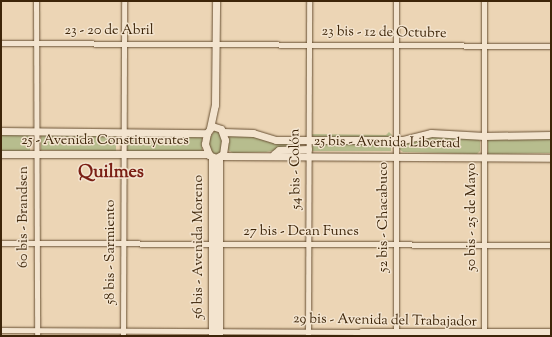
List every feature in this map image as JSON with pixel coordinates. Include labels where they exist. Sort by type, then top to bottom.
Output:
[{"type":"main road","points":[[215,105],[226,144],[215,156],[205,143],[215,105],[216,1]]},
{"type":"main road","name":"25 - Avenida Constituyentes","points":[[1,131],[124,132],[208,130]]},
{"type":"main road","name":"25 bis - Avenida Libertad","points":[[208,130],[253,133],[276,140],[395,140],[430,133],[484,136],[551,135]]},
{"type":"main road","name":"25 bis - Avenida Libertad","points":[[215,156],[272,155],[308,152],[551,158]]},
{"type":"main road","name":"25 - Avenida Constituyentes","points":[[1,154],[36,153],[215,156]]},
{"type":"main road","name":"56 bis - Avenida Moreno","points":[[215,156],[215,334]]},
{"type":"street","name":"60 bis - Brandsen","points":[[36,1],[37,336]]},
{"type":"street","name":"58 bis - Sarmiento","points":[[123,334],[122,242],[124,155],[124,1]]},
{"type":"street","name":"54 bis - Colón","points":[[308,334],[309,1]]},
{"type":"street","name":"52 bis - Chacabuco","points":[[396,1],[396,335]]},
{"type":"street","name":"50 bis - 25 de Mayo","points":[[484,1],[484,335]]},
{"type":"street","name":"23 - 20 de Abril","points":[[1,43],[124,42],[216,44]]},
{"type":"street","name":"23 bis - 12 de Octubre","points":[[216,44],[551,46]]},
{"type":"street","name":"27 bis - Dean Funes","points":[[1,243],[122,242],[309,245],[395,244],[551,246]]},
{"type":"street","name":"29 bis - Avenida del Trabajador","points":[[1,330],[123,334],[396,335],[536,334],[551,332]]},
{"type":"street","points":[[356,336],[364,334]]},
{"type":"green space","points":[[215,130],[218,130],[222,141],[221,152],[216,156],[210,153],[208,141]]},
{"type":"green space","points":[[389,132],[392,135],[389,137],[313,137],[311,134],[386,135]]},
{"type":"green space","points":[[41,134],[116,135],[116,151],[41,150]]},
{"type":"green space","points":[[1,135],[30,135],[30,151],[1,151]]},
{"type":"green space","points":[[127,135],[202,135],[202,151],[127,151]]},
{"type":"green space","points":[[231,135],[252,136],[270,142],[305,146],[266,152],[233,153],[228,150],[228,138]]},
{"type":"green space","points":[[428,136],[477,138],[480,141],[480,151],[477,154],[403,152],[399,149],[402,143]]},
{"type":"green space","points":[[488,139],[551,139],[551,153],[488,154]]},
{"type":"green space","points":[[312,143],[391,143],[391,151],[312,151]]},
{"type":"district","name":"Quilmes","points":[[111,173]]}]
